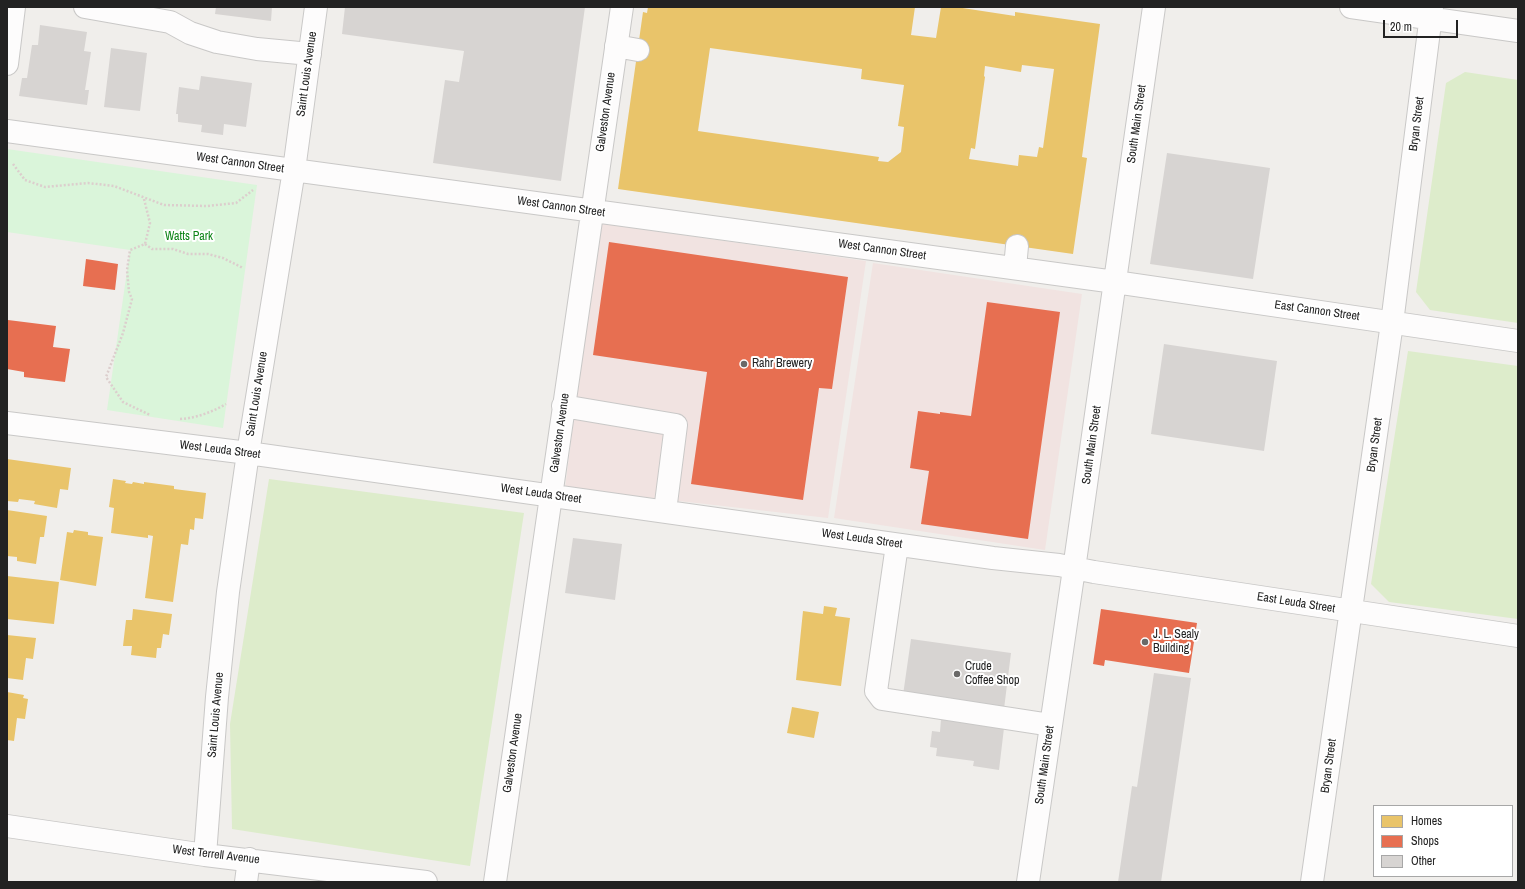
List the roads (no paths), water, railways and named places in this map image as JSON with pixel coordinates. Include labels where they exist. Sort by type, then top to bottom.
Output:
[{"type":"street","points":[[7,64],[14,7]]},
{"type":"street","points":[[85,7],[170,22],[190,33],[217,42],[257,49],[310,54]]},
{"type":"street","name":"Saint Louis Avenue","points":[[205,855],[217,697],[228,592],[248,453],[294,170],[316,7]]},
{"type":"street","name":"Galveston Avenue","points":[[494,882],[622,7]]},
{"type":"street","name":"South Main Street","points":[[1028,882],[1154,7]]},
{"type":"street","points":[[1352,7],[1484,16],[1518,31]]},
{"type":"street","name":"Bryan Street","points":[[1312,882],[1392,322],[1431,12]]},
{"type":"street","points":[[616,46],[638,50]]},
{"type":"street","name":"West Cannon Street","points":[[7,131],[1115,282]]},
{"type":"street","points":[[1015,268],[1017,246]]},
{"type":"street","name":"East Cannon Street","points":[[1115,282],[1518,341]]},
{"type":"street","points":[[564,406],[676,425],[665,511]]},
{"type":"street","name":"West Leuda Street","points":[[7,423],[248,453],[897,545],[992,558],[1059,565],[1074,569]]},
{"type":"street","points":[[897,545],[876,690],[882,699],[1051,725]]},
{"type":"street","name":"East Leuda Street","points":[[1074,569],[1518,636]]},
{"type":"street","name":"West Terrell Avenue","points":[[7,826],[205,855],[249,859],[426,882]]},
{"type":"street","points":[[246,882],[249,859]]},
{"type":"place","name":"Rahr Brewery","points":[[744,364]]},
{"type":"place","name":"J. L. Sealy Building","points":[[1145,642]]},
{"type":"place","name":"Crude Coffee Shop","points":[[957,674]]},
{"type":"park label","name":"Watts Park","points":[[189,237]]}]
